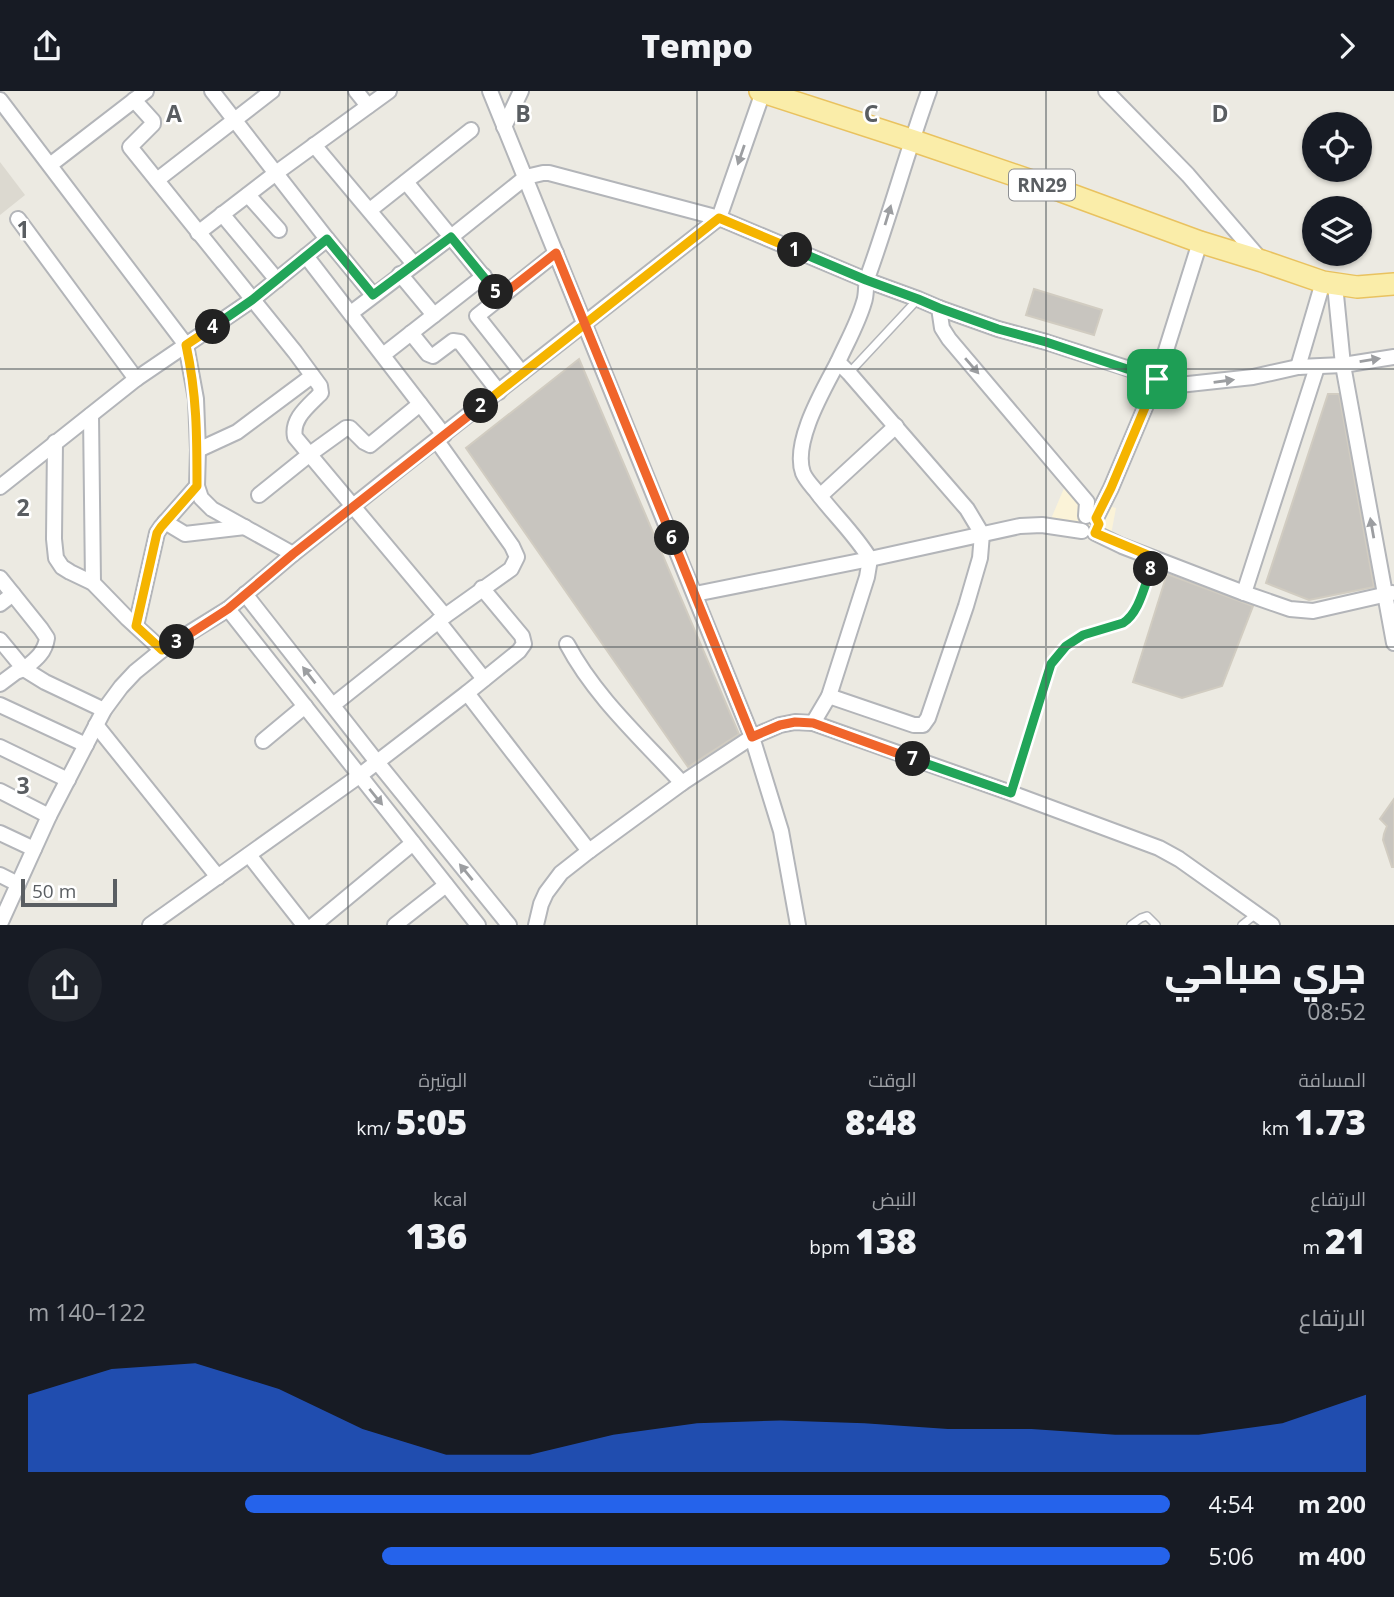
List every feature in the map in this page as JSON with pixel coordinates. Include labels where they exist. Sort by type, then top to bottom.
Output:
[{"type":"main road","name":"RN29","points":[[762,91],[1061,191],[1200,242],[1329,283],[1357,286],[1394,284]]},
{"type":"street","points":[[212,91],[373,295]]},
{"type":"street","points":[[157,180],[272,91]]},
{"type":"street","points":[[356,91],[369,106]]},
{"type":"street","points":[[198,233],[389,91]]},
{"type":"street","points":[[490,91],[752,737],[781,831],[798,925]]},
{"type":"street","points":[[504,127],[521,91]]},
{"type":"street","points":[[0,924],[49,816],[104,710],[121,687],[162,650],[228,609],[293,554],[719,218],[762,91]]},
{"type":"street","points":[[813,723],[829,696],[867,577],[870,559],[862,545],[804,474],[802,446],[816,407],[858,321],[865,299],[866,280],[929,91]]},
{"type":"street","points":[[1106,91],[1188,175],[1262,261]]},
{"type":"street","points":[[50,165],[140,96],[153,124],[130,147],[320,386],[321,393],[304,409],[294,432],[295,437],[354,506],[442,619],[484,679]]},
{"type":"street","points":[[0,100],[186,345],[195,399],[197,486],[201,498],[212,509],[293,554]]},
{"type":"street","points":[[369,210],[471,130]]},
{"type":"street","points":[[314,145],[414,264]]},
{"type":"street","points":[[351,313],[526,177],[542,173],[556,174],[719,218],[939,308],[1179,385],[1253,377],[1298,367],[1343,365],[1394,357]]},
{"type":"street","points":[[406,182],[500,297]]},
{"type":"street","points":[[247,195],[279,230]]},
{"type":"street","points":[[222,214],[277,280]]},
{"type":"street","points":[[18,219],[136,379]]},
{"type":"street","points":[[0,487],[136,379],[252,300],[327,239]]},
{"type":"street","points":[[1090,524],[1111,488],[1157,379],[1200,242]]},
{"type":"street","points":[[477,316],[556,253]]},
{"type":"street","points":[[306,256],[420,404],[517,557],[510,569],[333,705]]},
{"type":"street","points":[[400,274],[434,315]]},
{"type":"street","points":[[383,355],[484,276]]},
{"type":"street","points":[[1298,367],[1329,283]]},
{"type":"street","points":[[1329,283],[1389,594],[1394,643]]},
{"type":"street","points":[[460,295],[522,373]]},
{"type":"street","points":[[939,308],[942,328],[949,339],[1087,502],[1090,524]]},
{"type":"street","points":[[411,333],[428,354],[433,356],[453,341],[460,342],[499,392]]},
{"type":"street","points":[[829,696],[914,725],[923,725],[928,718],[966,606],[980,558],[982,534],[967,509],[838,362]]},
{"type":"street","points":[[1244,593],[1317,367]]},
{"type":"street","points":[[198,450],[223,440],[246,426],[312,376]]},
{"type":"street","points":[[259,495],[348,428],[370,445],[420,404]]},
{"type":"street","points":[[91,415],[93,583]]},
{"type":"street","points":[[820,496],[896,426]]},
{"type":"street","points":[[55,442],[56,558],[62,567],[93,583],[162,650]]},
{"type":"street","points":[[136,626],[157,533],[197,486]]},
{"type":"street","points":[[165,522],[185,534],[245,527]]},
{"type":"street","points":[[695,594],[1020,526],[1090,524],[1155,558],[1290,609],[1313,611],[1389,594]]},
{"type":"street","points":[[0,578],[47,638],[41,654],[0,684]]},
{"type":"street","points":[[150,925],[359,776],[519,651],[524,644],[522,636],[482,589]]},
{"type":"street","points":[[0,604],[13,594]]},
{"type":"street","points":[[245,594],[509,925]]},
{"type":"street","points":[[228,609],[478,925]]},
{"type":"street","points":[[0,640],[24,669],[104,710]]},
{"type":"street","points":[[567,644],[577,663],[600,694],[682,783]]},
{"type":"street","points":[[467,693],[589,851]]},
{"type":"street","points":[[0,705],[86,745]]},
{"type":"street","points":[[263,741],[305,706]]},
{"type":"street","points":[[536,925],[546,893],[570,865],[682,783],[752,737],[780,725],[795,722],[813,723],[1159,848],[1179,859],[1272,925]]},
{"type":"street","points":[[96,725],[218,877]]},
{"type":"street","points":[[0,747],[68,780]]},
{"type":"street","points":[[0,792],[49,816]]},
{"type":"street","points":[[0,834],[34,849]]},
{"type":"street","points":[[314,925],[332,919],[412,843]]},
{"type":"street","points":[[249,855],[304,925]]},
{"type":"street","points":[[0,875],[18,884]]},
{"type":"street","points":[[395,925],[446,885]]},
{"type":"lane","points":[[849,373],[918,299]]},
{"type":"lane","points":[[1011,793],[1051,664],[1066,646],[1083,635],[1128,620],[1139,601],[1155,558]]},
{"type":"lane","points":[[1242,925],[1257,914]]},
{"type":"lane","points":[[1131,925],[1147,916],[1156,925]]},
{"type":"shaded area","points":[[0,162],[25,195],[0,215]]},
{"type":"shaded area","points":[[1067,481],[1082,499],[1116,508],[1110,540],[1048,526]]},
{"type":"building","points":[[1034,289],[1102,310],[1094,335],[1026,315]]},
{"type":"building","points":[[579,359],[739,734],[688,767],[466,448]]},
{"type":"building","points":[[1328,394],[1339,394],[1374,587],[1309,600],[1266,583]]},
{"type":"building","points":[[1167,574],[1253,606],[1222,686],[1182,698],[1133,682]]},
{"type":"building","points":[[1394,799],[1392,867],[1383,840],[1387,826],[1380,819]]},
{"type":"route","points":[[1157,379],[939,308],[719,218],[585,325],[398,470],[228,609],[162,650],[136,626],[157,533],[197,486],[195,399],[186,345],[252,300],[327,239],[373,295],[451,237],[500,297],[556,253],[585,325],[695,594],[752,737],[780,725],[813,723],[1011,793],[1051,664],[1066,646],[1083,635],[1128,620],[1139,601],[1155,558],[1095,533],[1099,524],[1096,518],[1157,379]]}]
